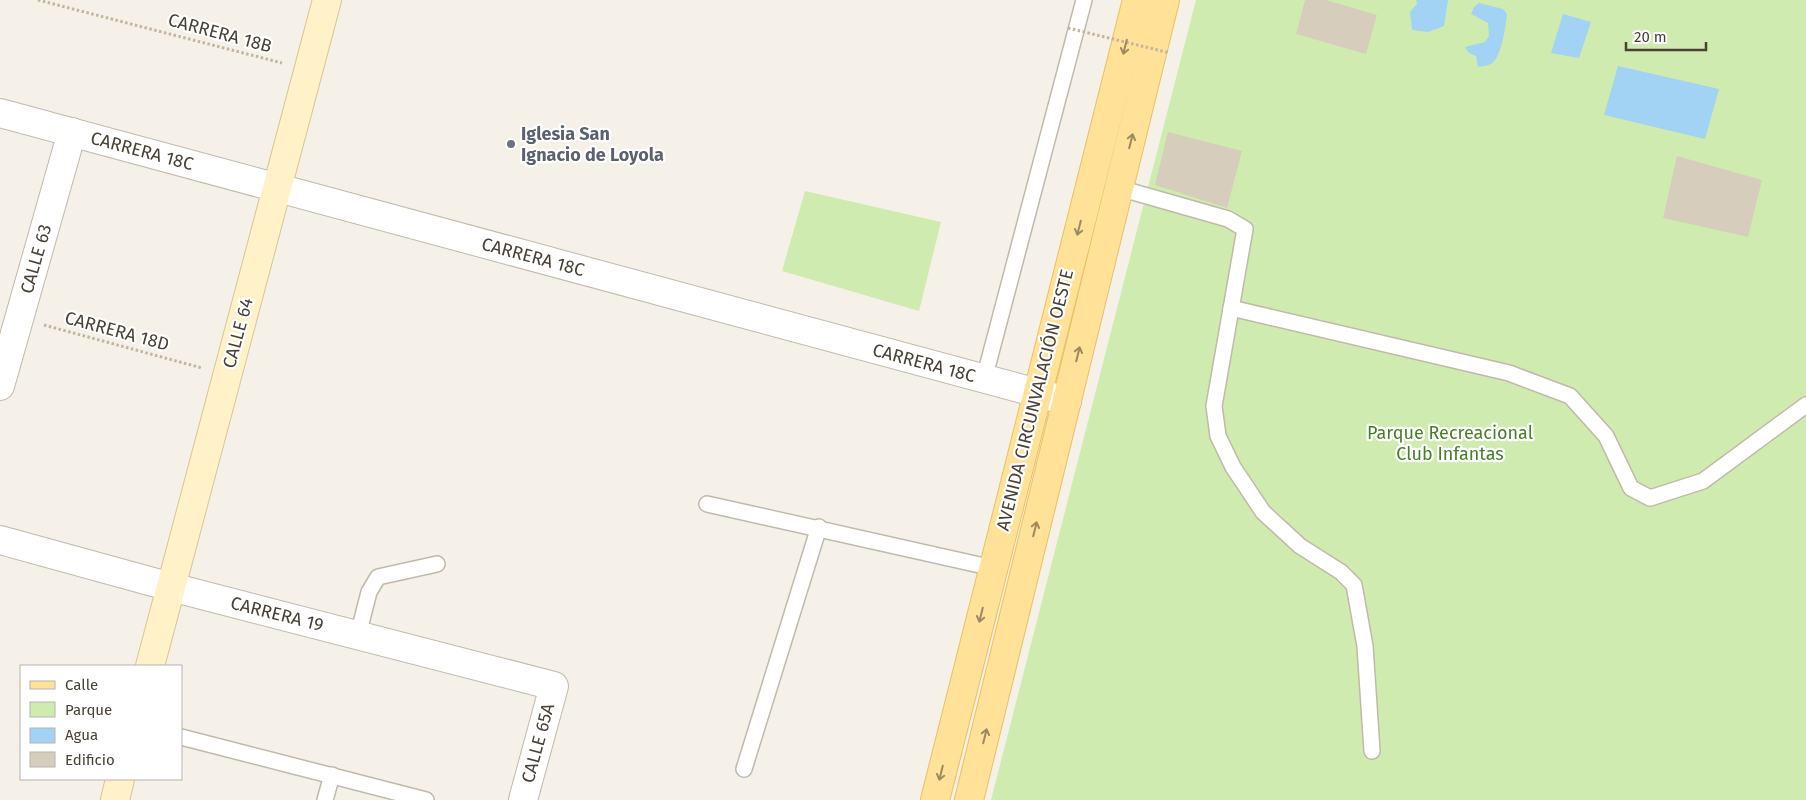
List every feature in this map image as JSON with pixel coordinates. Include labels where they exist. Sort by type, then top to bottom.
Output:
[{"type":"main road","name":"AVENIDA CIRCUNVALACIÓN OESTE","points":[[934,800],[1137,0]]},
{"type":"main road","name":"AVENIDA CIRCUNVALACIÓN OESTE","points":[[969,800],[1165,0]]},
{"type":"street","name":"CALLE 64","points":[[150,665],[327,0]]},
{"type":"street","name":"CARRERA 18C","points":[[0,113],[1067,401]]},
{"type":"street","name":"CALLE 63","points":[[0,386],[72,132]]},
{"type":"street","name":"CARRERA 19","points":[[0,540],[171,587],[554,686]]},
{"type":"street","name":"CALLE 65A","points":[[523,800],[554,686]]},
{"type":"street","points":[[114,800],[120,780]]},
{"type":"lane","points":[[984,379],[1084,0]]},
{"type":"lane","points":[[1119,188],[1228,219],[1245,229],[1214,406],[1218,436],[1233,467],[1263,512],[1300,546],[1341,572],[1354,585],[1365,646],[1372,752]]},
{"type":"lane","points":[[1232,308],[1509,373],[1570,396],[1606,436],[1631,488],[1650,498],[1703,481],[1806,405]]},
{"type":"lane","points":[[707,504],[992,568]]},
{"type":"lane","points":[[744,769],[819,528]]},
{"type":"lane","points":[[358,635],[370,592],[378,577],[437,564]]},
{"type":"lane","points":[[182,737],[426,800]]},
{"type":"lane","points":[[325,800],[332,775]]},
{"type":"path","name":"CARRERA 18B","points":[[38,0],[308,70]]},
{"type":"path","points":[[1068,28],[1170,53]]},
{"type":"path","name":"CARRERA 18D","points":[[19,319],[227,375]]},
{"type":"green space","name":"Parque Recreacional Club Infantas","points":[[1196,0],[1806,0],[1806,800],[991,800]]},
{"type":"green space","points":[[805,191],[941,222],[919,311],[782,271]]},
{"type":"water","points":[[1416,0],[1448,0],[1444,26],[1428,32],[1412,30],[1410,12],[1417,4]]},
{"type":"water","points":[[1479,3],[1503,9],[1507,14],[1498,56],[1491,64],[1478,67],[1476,56],[1469,53],[1465,47],[1485,42],[1489,36],[1488,23],[1471,14],[1474,7]]},
{"type":"water","points":[[1563,14],[1591,22],[1579,58],[1551,53]]},
{"type":"water","points":[[1618,66],[1719,89],[1705,139],[1604,115]]},
{"type":"building","points":[[1305,0],[1326,0],[1377,15],[1366,54],[1296,34]]},
{"type":"building","points":[[1168,132],[1242,151],[1227,208],[1155,185]]},
{"type":"building","points":[[1677,156],[1762,180],[1748,237],[1663,218]]},
{"type":"place","name":"Iglesia San Ignacio de Loyola","points":[[511,144]]}]
